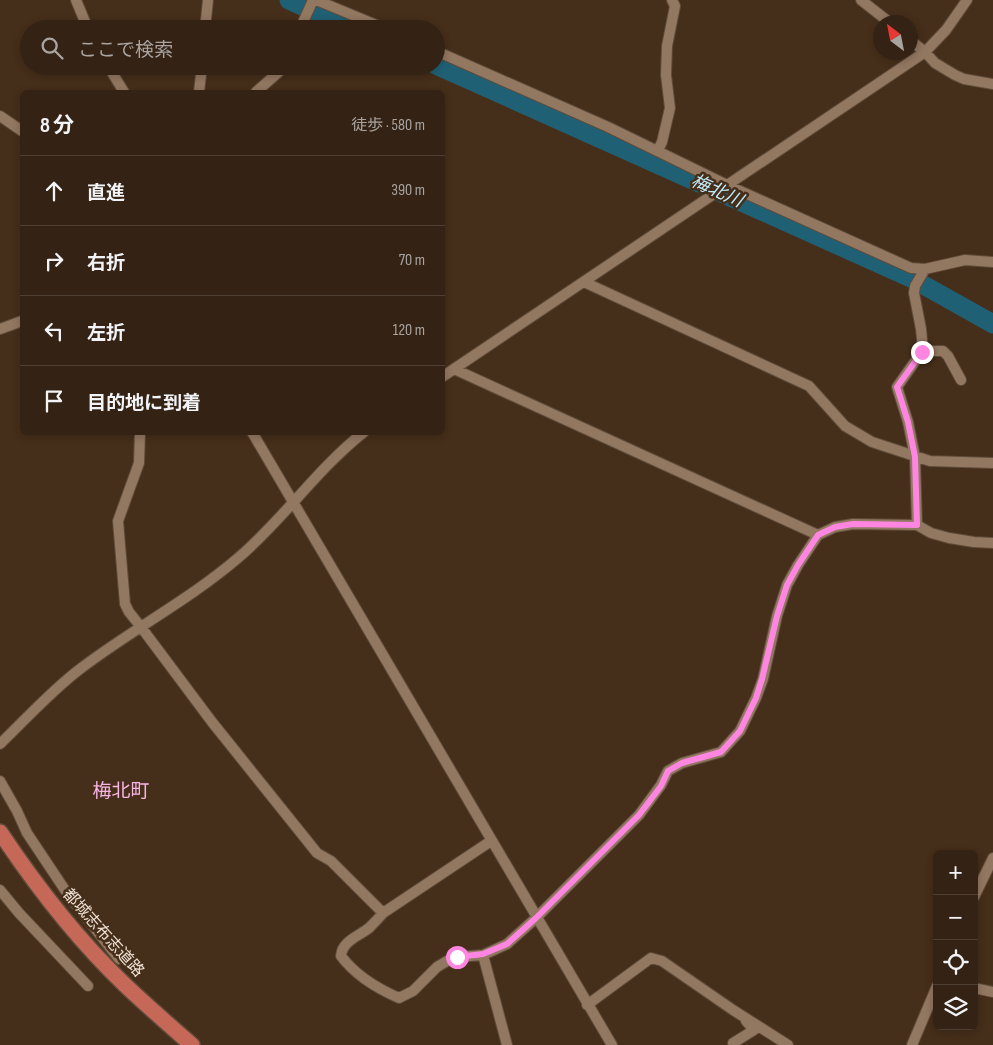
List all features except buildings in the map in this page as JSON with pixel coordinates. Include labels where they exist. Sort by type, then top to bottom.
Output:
[{"type":"highway","name":"都城志布志道路","points":[[0,832],[56,909],[88,947],[123,983],[192,1045]]},
{"type":"highway","name":"都城志布志道路","points":[[0,849],[48,915],[81,954],[115,989],[178,1045]]},
{"type":"street","points":[[76,0],[84,20]]},
{"type":"street","points":[[207,20],[208,0]]},
{"type":"street","points":[[304,20],[315,0],[364,20]]},
{"type":"street","points":[[658,150],[662,142],[670,108],[666,75],[667,46],[675,6],[672,0]]},
{"type":"street","points":[[861,0],[880,15]]},
{"type":"street","points":[[445,375],[925,52],[946,30],[966,0]]},
{"type":"street","points":[[918,46],[935,64],[955,76],[993,84]]},
{"type":"street","points":[[445,55],[658,150],[727,185],[911,268],[923,272],[965,260],[993,262]]},
{"type":"street","points":[[114,75],[123,90]]},
{"type":"street","points":[[199,90],[201,75]]},
{"type":"street","points":[[258,90],[275,75]]},
{"type":"street","points":[[0,116],[20,131]]},
{"type":"street","points":[[917,525],[915,457],[908,422],[897,387],[922,352],[921,329],[914,293],[915,286],[923,272]]},
{"type":"street","points":[[584,282],[795,378],[809,386],[844,426],[872,442],[930,461],[993,463]]},
{"type":"street","points":[[0,329],[20,322]]},
{"type":"street","points":[[922,352],[943,351],[948,356],[961,380]]},
{"type":"street","points":[[454,369],[818,535]]},
{"type":"street","points":[[140,435],[139,463],[118,522],[125,604],[129,612],[212,722],[317,853],[331,861],[383,913]]},
{"type":"street","points":[[254,435],[292,504],[610,1044]]},
{"type":"street","points":[[0,744],[78,671],[141,626],[217,576],[240,556],[317,476],[361,435]]},
{"type":"street","points":[[491,841],[383,913],[368,928],[344,945],[341,956],[358,975],[399,998],[413,991],[437,967],[447,961],[457,957],[483,954],[507,944],[536,918],[639,815],[661,786],[668,771],[682,763],[721,752],[740,731],[756,698],[787,585],[818,535],[835,527],[853,524],[917,525],[931,533],[949,538],[993,543]]},
{"type":"street","points":[[0,781],[27,833],[67,893],[119,959]]},
{"type":"street","points":[[975,895],[993,858]]},
{"type":"street","points":[[0,890],[88,986]]},
{"type":"street","points":[[483,954],[507,1045]]},
{"type":"street","points":[[587,1005],[651,958],[662,961],[740,1015],[788,1045]]},
{"type":"street","points":[[978,989],[993,992]]},
{"type":"street","points":[[912,1045],[933,995]]},
{"type":"street","points":[[733,1043],[754,1030],[740,1015]]},
{"type":"waterway","name":"梅北川","points":[[289,0],[334,20]]},
{"type":"waterway","name":"梅北川","points":[[445,69],[911,278],[993,324]]},
{"type":"district","name":"梅北町","points":[[121,791]]},
{"type":"route","points":[[457,957],[483,954],[507,944],[536,918],[639,815],[661,786],[668,771],[682,763],[721,752],[740,731],[756,698],[787,585],[818,535],[835,527],[853,524],[874,526],[917,525],[914,481],[915,457],[908,422],[897,387],[922,352]]}]
